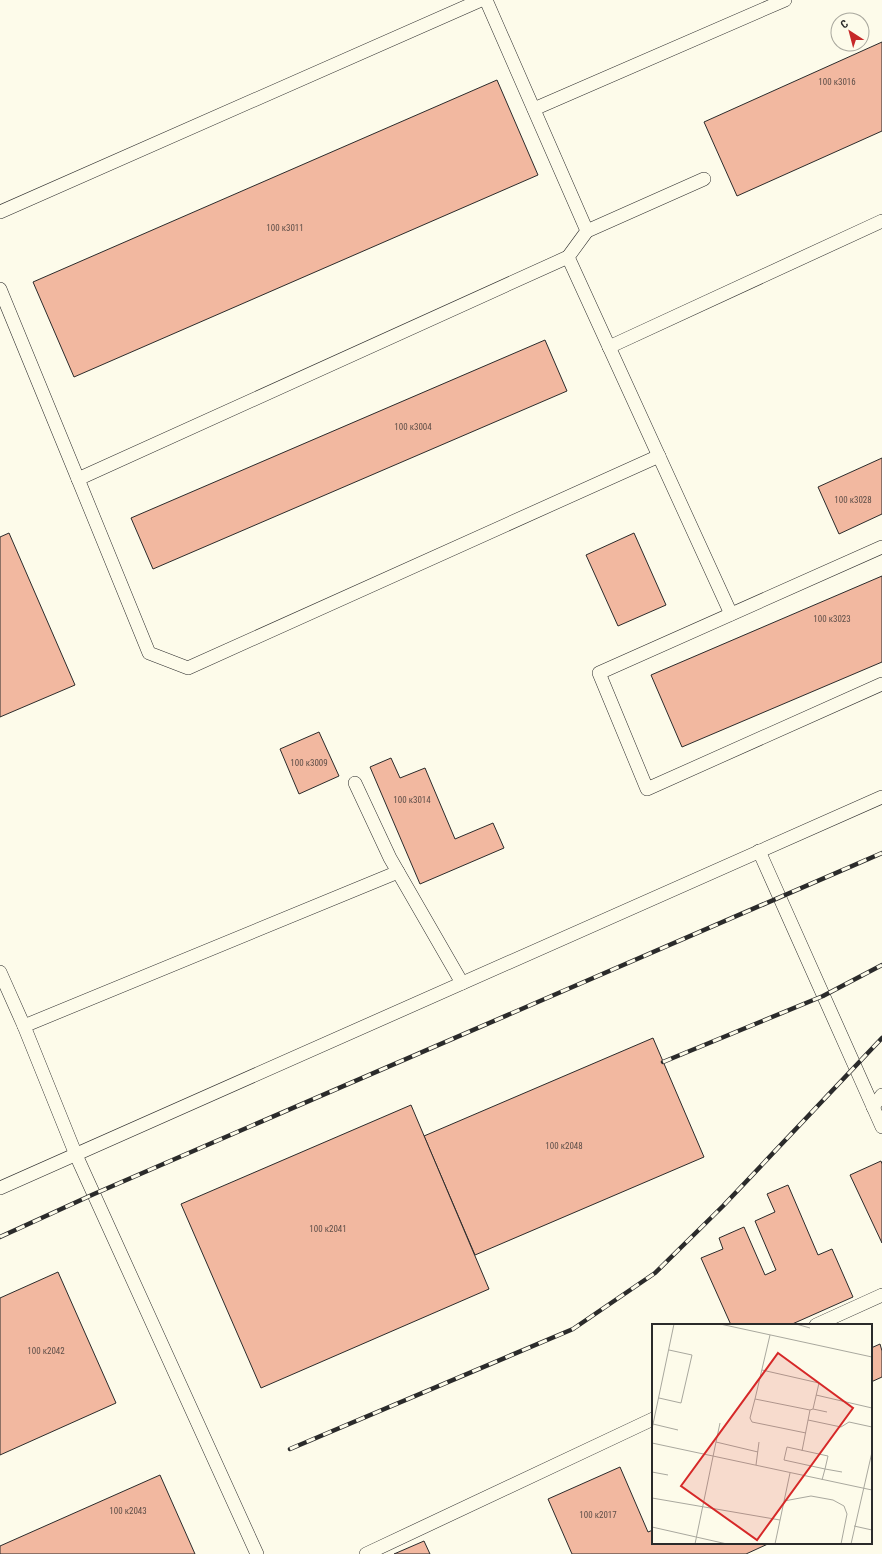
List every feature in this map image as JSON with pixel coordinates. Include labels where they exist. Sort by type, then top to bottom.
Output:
[{"type":"lane","points":[[0,212],[481,0]]},
{"type":"lane","points":[[486,0],[587,231]]},
{"type":"lane","points":[[534,109],[785,0]]},
{"type":"lane","points":[[78,479],[568,257],[587,231],[704,179]]},
{"type":"lane","points":[[609,347],[882,220]]},
{"type":"lane","points":[[568,257],[731,614]]},
{"type":"lane","points":[[0,289],[149,653],[188,668],[659,456]]},
{"type":"lane","points":[[882,547],[599,673],[647,789],[882,684]]},
{"type":"lane","points":[[354,783],[398,872],[462,983]]},
{"type":"lane","points":[[0,1188],[882,797]]},
{"type":"lane","points":[[759,851],[882,1127]]},
{"type":"lane","points":[[24,1026],[398,872]]},
{"type":"lane","points":[[0,972],[24,1026],[76,1155],[257,1554]]},
{"type":"lane","points":[[873,1107],[882,1095]]},
{"type":"lane","points":[[818,1324],[882,1295]]},
{"type":"lane","points":[[366,1554],[652,1419]]},
{"type":"building","points":[[882,42],[882,131],[737,196],[704,122],[860,52],[870,52],[870,47]]},
{"type":"building","points":[[497,80],[538,175],[74,377],[33,282]]},
{"type":"building","points":[[545,340],[567,391],[153,569],[131,518]]},
{"type":"building","points":[[882,458],[882,514],[839,534],[818,487]]},
{"type":"building","points":[[9,533],[75,685],[0,717],[0,537]]},
{"type":"building","points":[[634,533],[666,605],[618,626],[586,555]]},
{"type":"building","points":[[882,576],[882,662],[682,747],[651,675]]},
{"type":"building","points":[[319,732],[339,776],[299,794],[280,749]]},
{"type":"building","points":[[391,758],[400,778],[425,768],[455,839],[493,823],[504,848],[420,884],[370,767]]},
{"type":"building","points":[[653,1038],[704,1157],[475,1255],[424,1136]]},
{"type":"building","points":[[411,1105],[489,1289],[261,1388],[181,1204]]},
{"type":"building","points":[[881,1161],[882,1164],[882,1243],[850,1175]]},
{"type":"building","points":[[788,1185],[818,1255],[832,1249],[853,1297],[792,1324],[731,1324],[701,1258],[723,1249],[719,1238],[744,1227],[765,1275],[776,1270],[755,1221],[775,1212],[767,1194]]},
{"type":"building","points":[[58,1272],[116,1403],[0,1455],[0,1298]]},
{"type":"building","points":[[880,1344],[882,1351],[882,1377],[872,1382],[872,1348]]},
{"type":"building","points":[[620,1467],[648,1532],[652,1530],[652,1544],[768,1544],[746,1554],[572,1554],[548,1499]]},
{"type":"building","points":[[160,1475],[195,1554],[0,1554],[0,1546]]},
{"type":"building","points":[[424,1541],[430,1554],[394,1554]]},
{"type":"railway","points":[[0,1237],[94,1194],[882,853]]},
{"type":"railway","points":[[663,1062],[823,996],[882,965]]},
{"type":"railway","points":[[290,1449],[573,1329],[655,1273],[723,1206],[882,1038]]}]
